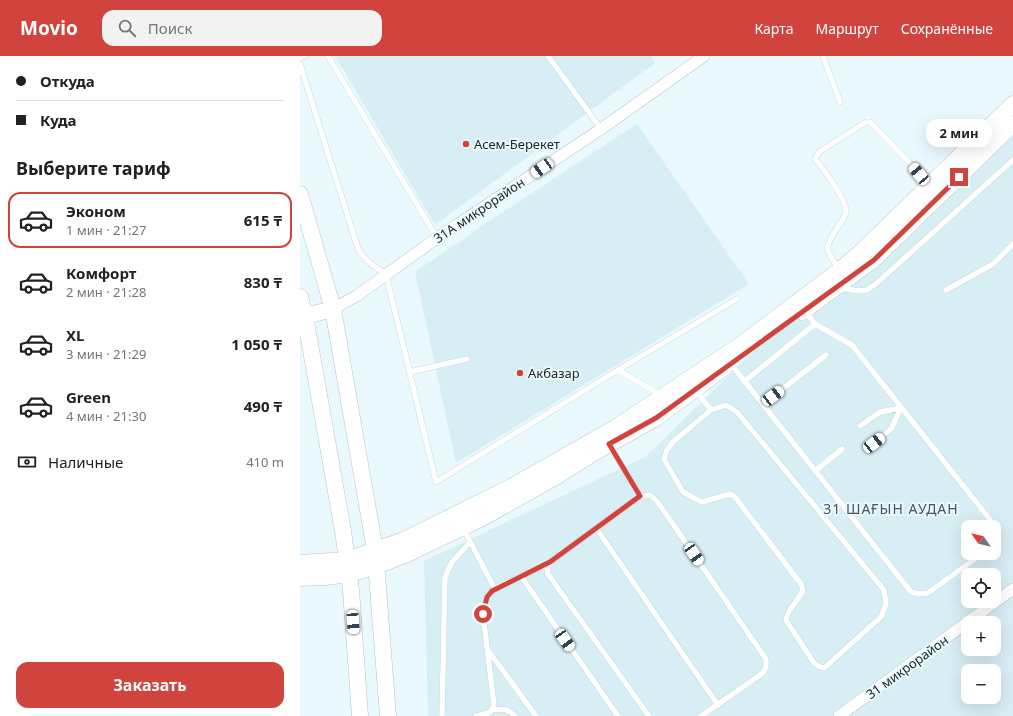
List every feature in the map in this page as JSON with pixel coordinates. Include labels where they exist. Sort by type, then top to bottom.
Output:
[{"type":"street","name":"31А микрорайон","points":[[333,309],[358,295],[437,238],[601,128],[704,56]]},
{"type":"street","points":[[300,578],[348,567],[376,550],[404,540],[511,487],[615,428],[664,396],[742,344],[840,270],[861,252],[1013,104]]},
{"type":"street","points":[[300,563],[348,567],[376,566],[407,554],[484,517],[656,418],[874,260],[1013,125]]},
{"type":"street","points":[[300,194],[333,309],[376,550],[388,716]]},
{"type":"street","points":[[300,297],[305,316],[343,531],[348,567],[360,716]]},
{"type":"street","points":[[305,316],[333,309]]},
{"type":"street","name":"31 микрорайон","points":[[839,716],[1013,589]]},
{"type":"lane","points":[[300,58],[305,56]]},
{"type":"lane","points":[[328,56],[437,238]]},
{"type":"lane","points":[[548,56],[601,128]]},
{"type":"lane","points":[[823,56],[840,102]]},
{"type":"lane","points":[[300,64],[358,249],[363,257],[386,274],[436,482],[737,299]]},
{"type":"lane","points":[[840,270],[829,255],[827,249],[829,240],[844,218],[846,211],[843,201],[816,159],[819,152],[866,122],[870,122],[929,186]]},
{"type":"lane","points":[[836,288],[859,292],[867,290],[877,283],[1013,160]]},
{"type":"lane","points":[[946,290],[993,264],[1013,244]]},
{"type":"lane","points":[[804,310],[815,324],[852,345],[990,520]]},
{"type":"lane","points":[[745,382],[815,324]]},
{"type":"lane","points":[[762,404],[826,355]]},
{"type":"lane","points":[[409,372],[467,359]]},
{"type":"lane","points":[[731,364],[911,592],[918,594],[928,593],[973,560]]},
{"type":"lane","points":[[618,370],[664,396]]},
{"type":"lane","points":[[695,389],[711,410]]},
{"type":"lane","points":[[726,404],[737,412],[884,590],[886,604],[882,617],[824,668],[814,663],[786,620],[787,614],[804,590],[801,584],[735,497],[730,494],[702,502],[683,492],[664,459],[667,450],[674,441],[711,410],[726,404]]},
{"type":"lane","points":[[860,426],[880,412],[901,408]]},
{"type":"lane","points":[[874,443],[891,429],[901,408]]},
{"type":"lane","points":[[609,444],[640,496]]},
{"type":"lane","points":[[815,470],[842,449]]},
{"type":"lane","points":[[492,710],[494,705],[483,614],[487,597],[495,589],[550,562],[640,496],[650,496],[657,501],[766,659],[766,667],[763,673],[701,716]]},
{"type":"lane","points":[[463,528],[495,589]]},
{"type":"lane","points":[[596,528],[718,705]]},
{"type":"lane","points":[[442,716],[445,577],[452,562],[470,542]]},
{"type":"lane","points":[[550,562],[546,568],[548,574],[649,716]]},
{"type":"lane","points":[[521,576],[618,716]]},
{"type":"lane","points":[[487,648],[536,716]]},
{"type":"lane","points":[[476,716],[488,713],[492,710],[503,709],[509,710],[515,716]]},
{"type":"shaded area","name":"Асем-Берекет","points":[[335,56],[651,56],[655,63],[435,225]]},
{"type":"shaded area","name":"31 ШАҒЫН АУДАН","points":[[1013,99],[1013,716],[428,716],[424,561],[645,457]]},
{"type":"shaded area","name":"Акбазар","points":[[637,124],[749,284],[456,463],[415,272]]},
{"type":"place","name":"Асем-Берекет","points":[[466,144]]},
{"type":"place","name":"Акбазар","points":[[520,373]]},
{"type":"district","name":"31 ШАҒЫН АУДАН","points":[[891,509]]},
{"type":"route","points":[[483,614],[487,597],[492,591],[550,562],[640,496],[609,444],[656,418],[874,260],[959,177]]}]
